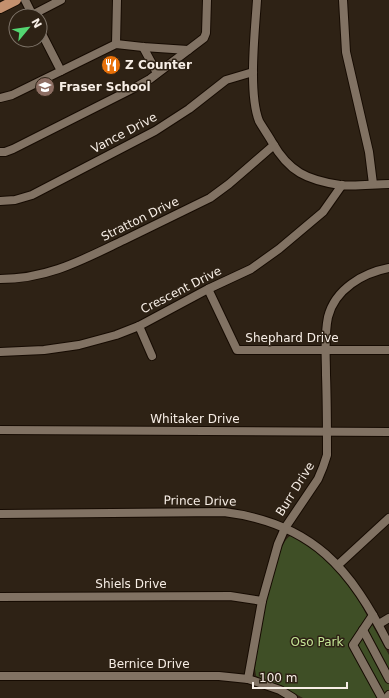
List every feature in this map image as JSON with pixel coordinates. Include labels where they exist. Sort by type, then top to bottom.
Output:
[{"type":"main road","points":[[0,8],[16,0]]},
{"type":"street","points":[[46,8],[61,0]]},
{"type":"street","points":[[116,44],[117,0]]},
{"type":"street","points":[[0,152],[13,149],[127,92],[157,73],[204,38],[206,33],[207,0]]},
{"type":"street","points":[[257,0],[254,99],[259,120],[282,159],[298,173],[317,180],[342,186],[389,184]]},
{"type":"street","points":[[343,0],[346,52],[369,152],[373,184]]},
{"type":"street","points":[[0,98],[12,95],[116,44],[188,50]]},
{"type":"street","points":[[48,46],[61,71]]},
{"type":"street","points":[[144,47],[157,73]]},
{"type":"street","name":"Vance Drive","points":[[0,201],[15,200],[32,195],[155,130],[189,109],[226,80],[254,72]]},
{"type":"street","name":"Stratton Drive","points":[[0,279],[14,279],[49,273],[78,262],[210,198],[229,184],[274,145]]},
{"type":"street","name":"Crescent Drive","points":[[0,352],[44,350],[79,345],[116,335],[139,326],[208,289],[251,269],[279,249],[323,212],[342,186]]},
{"type":"street","name":"Burr Drive","points":[[248,678],[262,601],[278,544],[285,528],[318,478],[327,455],[326,350],[329,316],[333,305],[344,290],[354,282],[377,271],[389,268]]},
{"type":"street","name":"Shephard Drive","points":[[208,289],[237,350],[389,350]]},
{"type":"street","points":[[139,326],[152,356]]},
{"type":"street","name":"Whitaker Drive","points":[[0,430],[389,432]]},
{"type":"street","name":"Prince Drive","points":[[0,514],[224,512],[245,514],[266,520],[285,528],[314,544],[338,565],[358,590],[389,645]]},
{"type":"street","points":[[338,565],[389,518]]},
{"type":"street","name":"Shiels Drive","points":[[0,597],[230,596],[262,601]]},
{"type":"street","points":[[373,615],[353,645],[382,698]]},
{"type":"street","points":[[378,624],[389,618]]},
{"type":"street","points":[[363,630],[389,679]]},
{"type":"street","name":"Bernice Drive","points":[[0,676],[219,676],[248,678],[280,690],[293,698]]},
{"type":"green space","name":"Oso Park","points":[[290,536],[296,537],[319,553],[339,572],[360,603],[389,655],[389,698],[303,698],[256,676],[255,669],[272,577],[283,544]]},
{"type":"place","name":"Z Counter","points":[[111,65]]},
{"type":"place","name":"Fraser School","points":[[45,87]]}]
